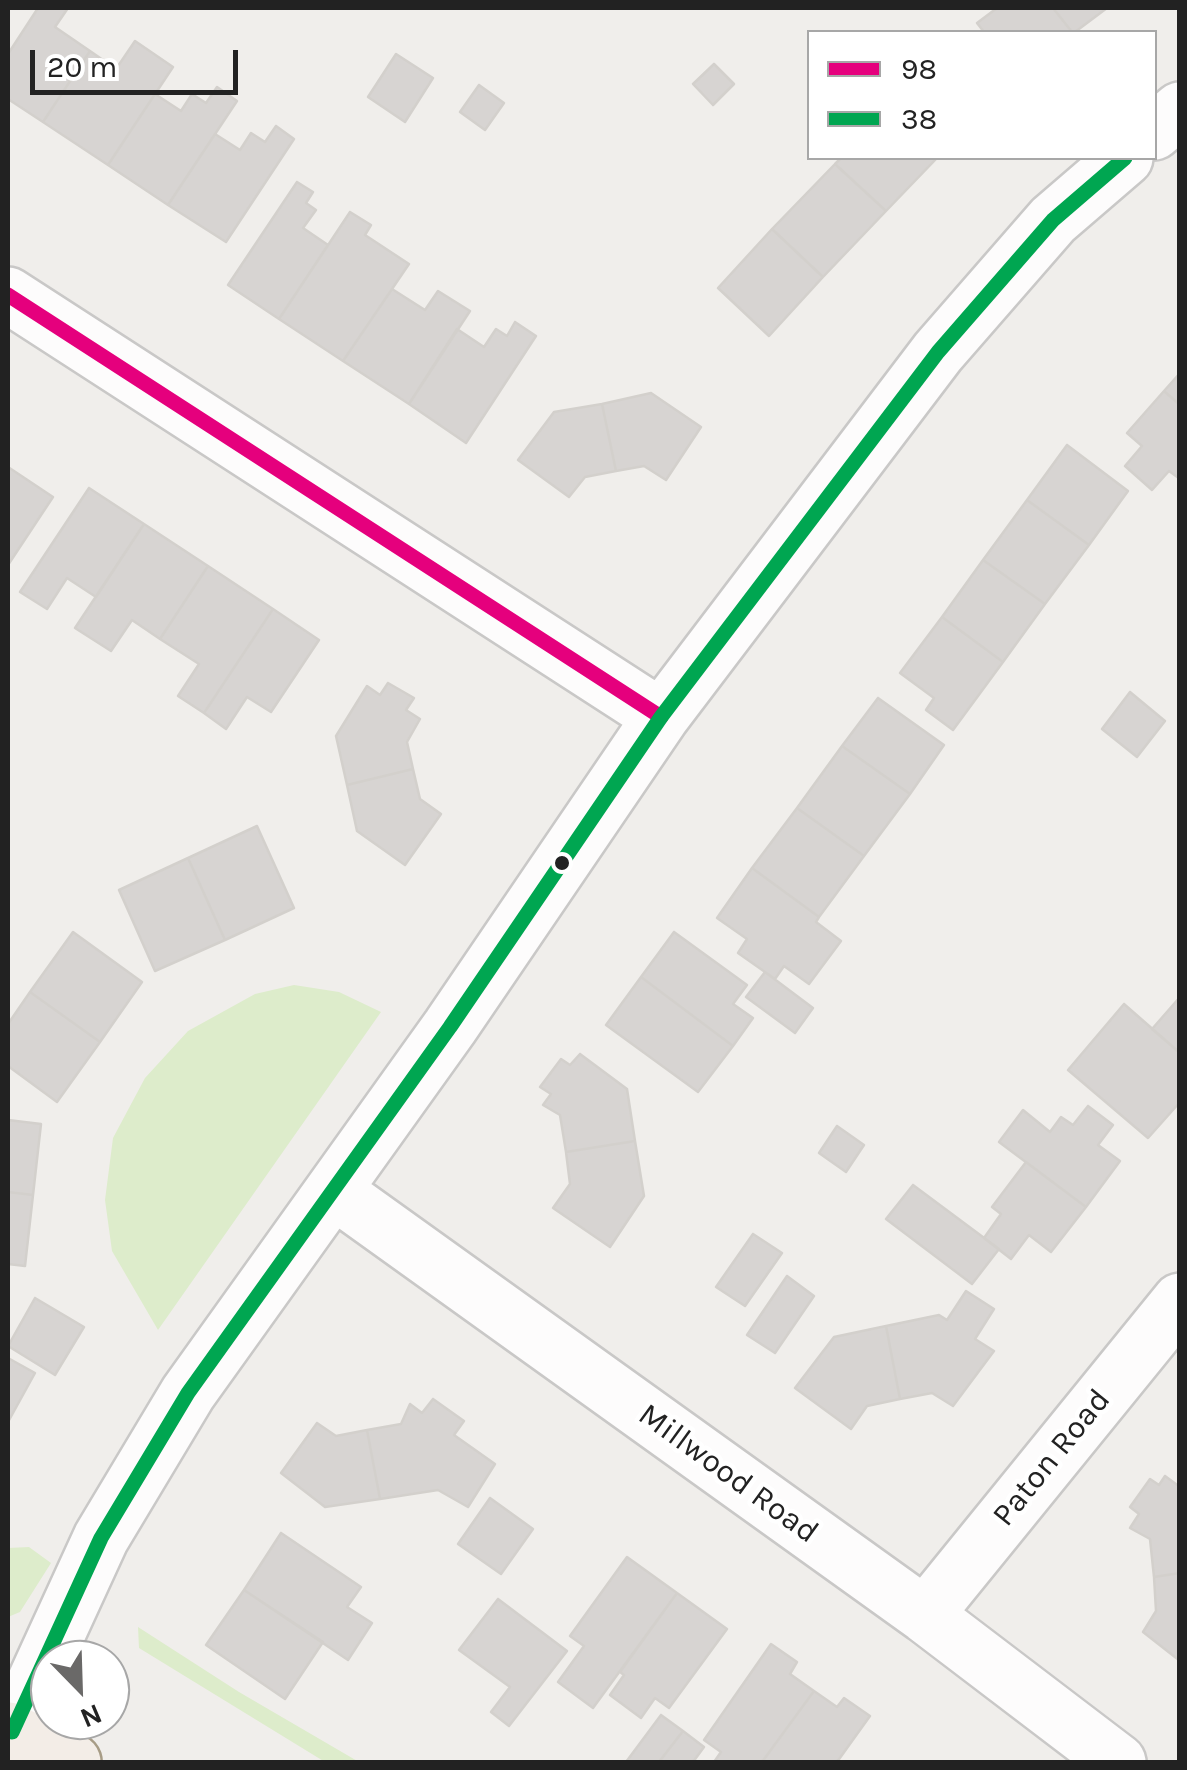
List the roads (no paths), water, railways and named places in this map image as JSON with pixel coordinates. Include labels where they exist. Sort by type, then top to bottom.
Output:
[{"type":"main road","points":[[10,1731],[73,1762]]},
{"type":"street","points":[[1157,129],[1180,110]]},
{"type":"street","points":[[10,1731],[111,1522],[188,1393],[450,1027],[661,717],[938,352],[1053,220],[1123,160]]},
{"type":"street","points":[[8,295],[661,717]]},
{"type":"street","name":"Millwood Road","points":[[334,1191],[925,1615],[1118,1762]]},
{"type":"street","name":"Paton Road","points":[[925,1615],[1180,1301]]}]
